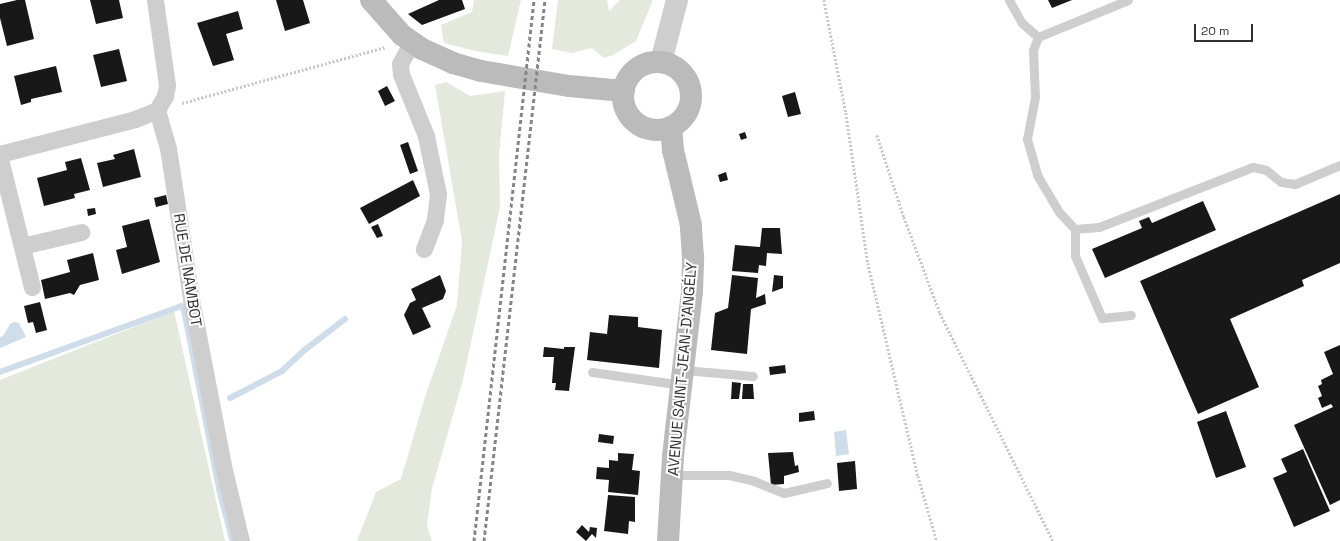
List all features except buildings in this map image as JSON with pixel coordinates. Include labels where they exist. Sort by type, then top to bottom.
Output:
[{"type":"main road","points":[[371,0],[407,39],[453,63],[506,75],[569,86],[624,91]]},
{"type":"main road","points":[[661,62],[673,66],[683,73],[690,84],[692,97],[689,109],[682,120],[671,127],[657,130],[643,127],[632,118],[625,106],[624,91],[628,79],[636,69],[648,63],[661,62]]},
{"type":"main road","name":"AVENUE SAINT-JEAN-D'ANGÉLY","points":[[668,541],[672,475],[692,291],[691,225],[676,161],[671,127]]},
{"type":"street","points":[[0,154],[135,119],[157,110],[165,96],[167,85],[155,0]]},
{"type":"street","points":[[661,62],[677,0]]},
{"type":"street","points":[[407,39],[400,64],[401,74],[426,136],[438,194],[435,220],[424,250]]},
{"type":"street","name":"RUE DE NAMBOT","points":[[157,110],[168,148],[194,314],[224,470],[241,541]]},
{"type":"street","points":[[0,159],[32,287]]},
{"type":"street","points":[[22,246],[81,232]]},
{"type":"lane","points":[[1009,0],[1022,23],[1038,37]]},
{"type":"lane","points":[[1128,0],[1038,37],[1032,50],[1034,97],[1027,140],[1037,175],[1059,212],[1075,229],[1075,256],[1102,318],[1131,315]]},
{"type":"lane","points":[[1075,229],[1099,227],[1253,167],[1266,170],[1281,182],[1295,184],[1340,165]]},
{"type":"lane","points":[[592,372],[683,377],[753,376]]},
{"type":"lane","points":[[672,475],[728,475],[754,481],[784,494],[827,483]]},
{"type":"path","points":[[824,0],[846,113],[867,257],[918,476],[937,541]]},
{"type":"path","points":[[157,110],[375,50],[407,39]]},
{"type":"path","points":[[877,135],[904,217],[940,313],[1053,541]]},
{"type":"shaded area","points":[[474,0],[521,0],[508,56],[475,51],[444,43],[441,25],[472,12]]},
{"type":"shaded area","points":[[558,0],[607,0],[609,11],[620,0],[653,0],[636,41],[613,55],[604,58],[592,48],[571,53],[552,49]]},
{"type":"shaded area","points":[[446,82],[470,96],[505,91],[499,154],[500,207],[463,380],[432,488],[427,526],[432,541],[357,541],[376,492],[401,479],[425,397],[457,305],[462,241],[435,85]]},
{"type":"shaded area","points":[[174,311],[225,541],[0,541],[0,380]]},
{"type":"water","points":[[14,322],[19,323],[26,337],[0,348],[0,337],[3,336],[10,324]]},
{"type":"water","points":[[846,430],[849,454],[836,456],[834,432]]},
{"type":"waterway","points":[[0,372],[181,306],[184,310],[219,489],[232,539]]},
{"type":"waterway","points":[[230,398],[282,371],[306,349],[345,319]]},
{"type":"railway","points":[[474,541],[534,0]]},
{"type":"railway","points":[[484,541],[545,0]]}]
